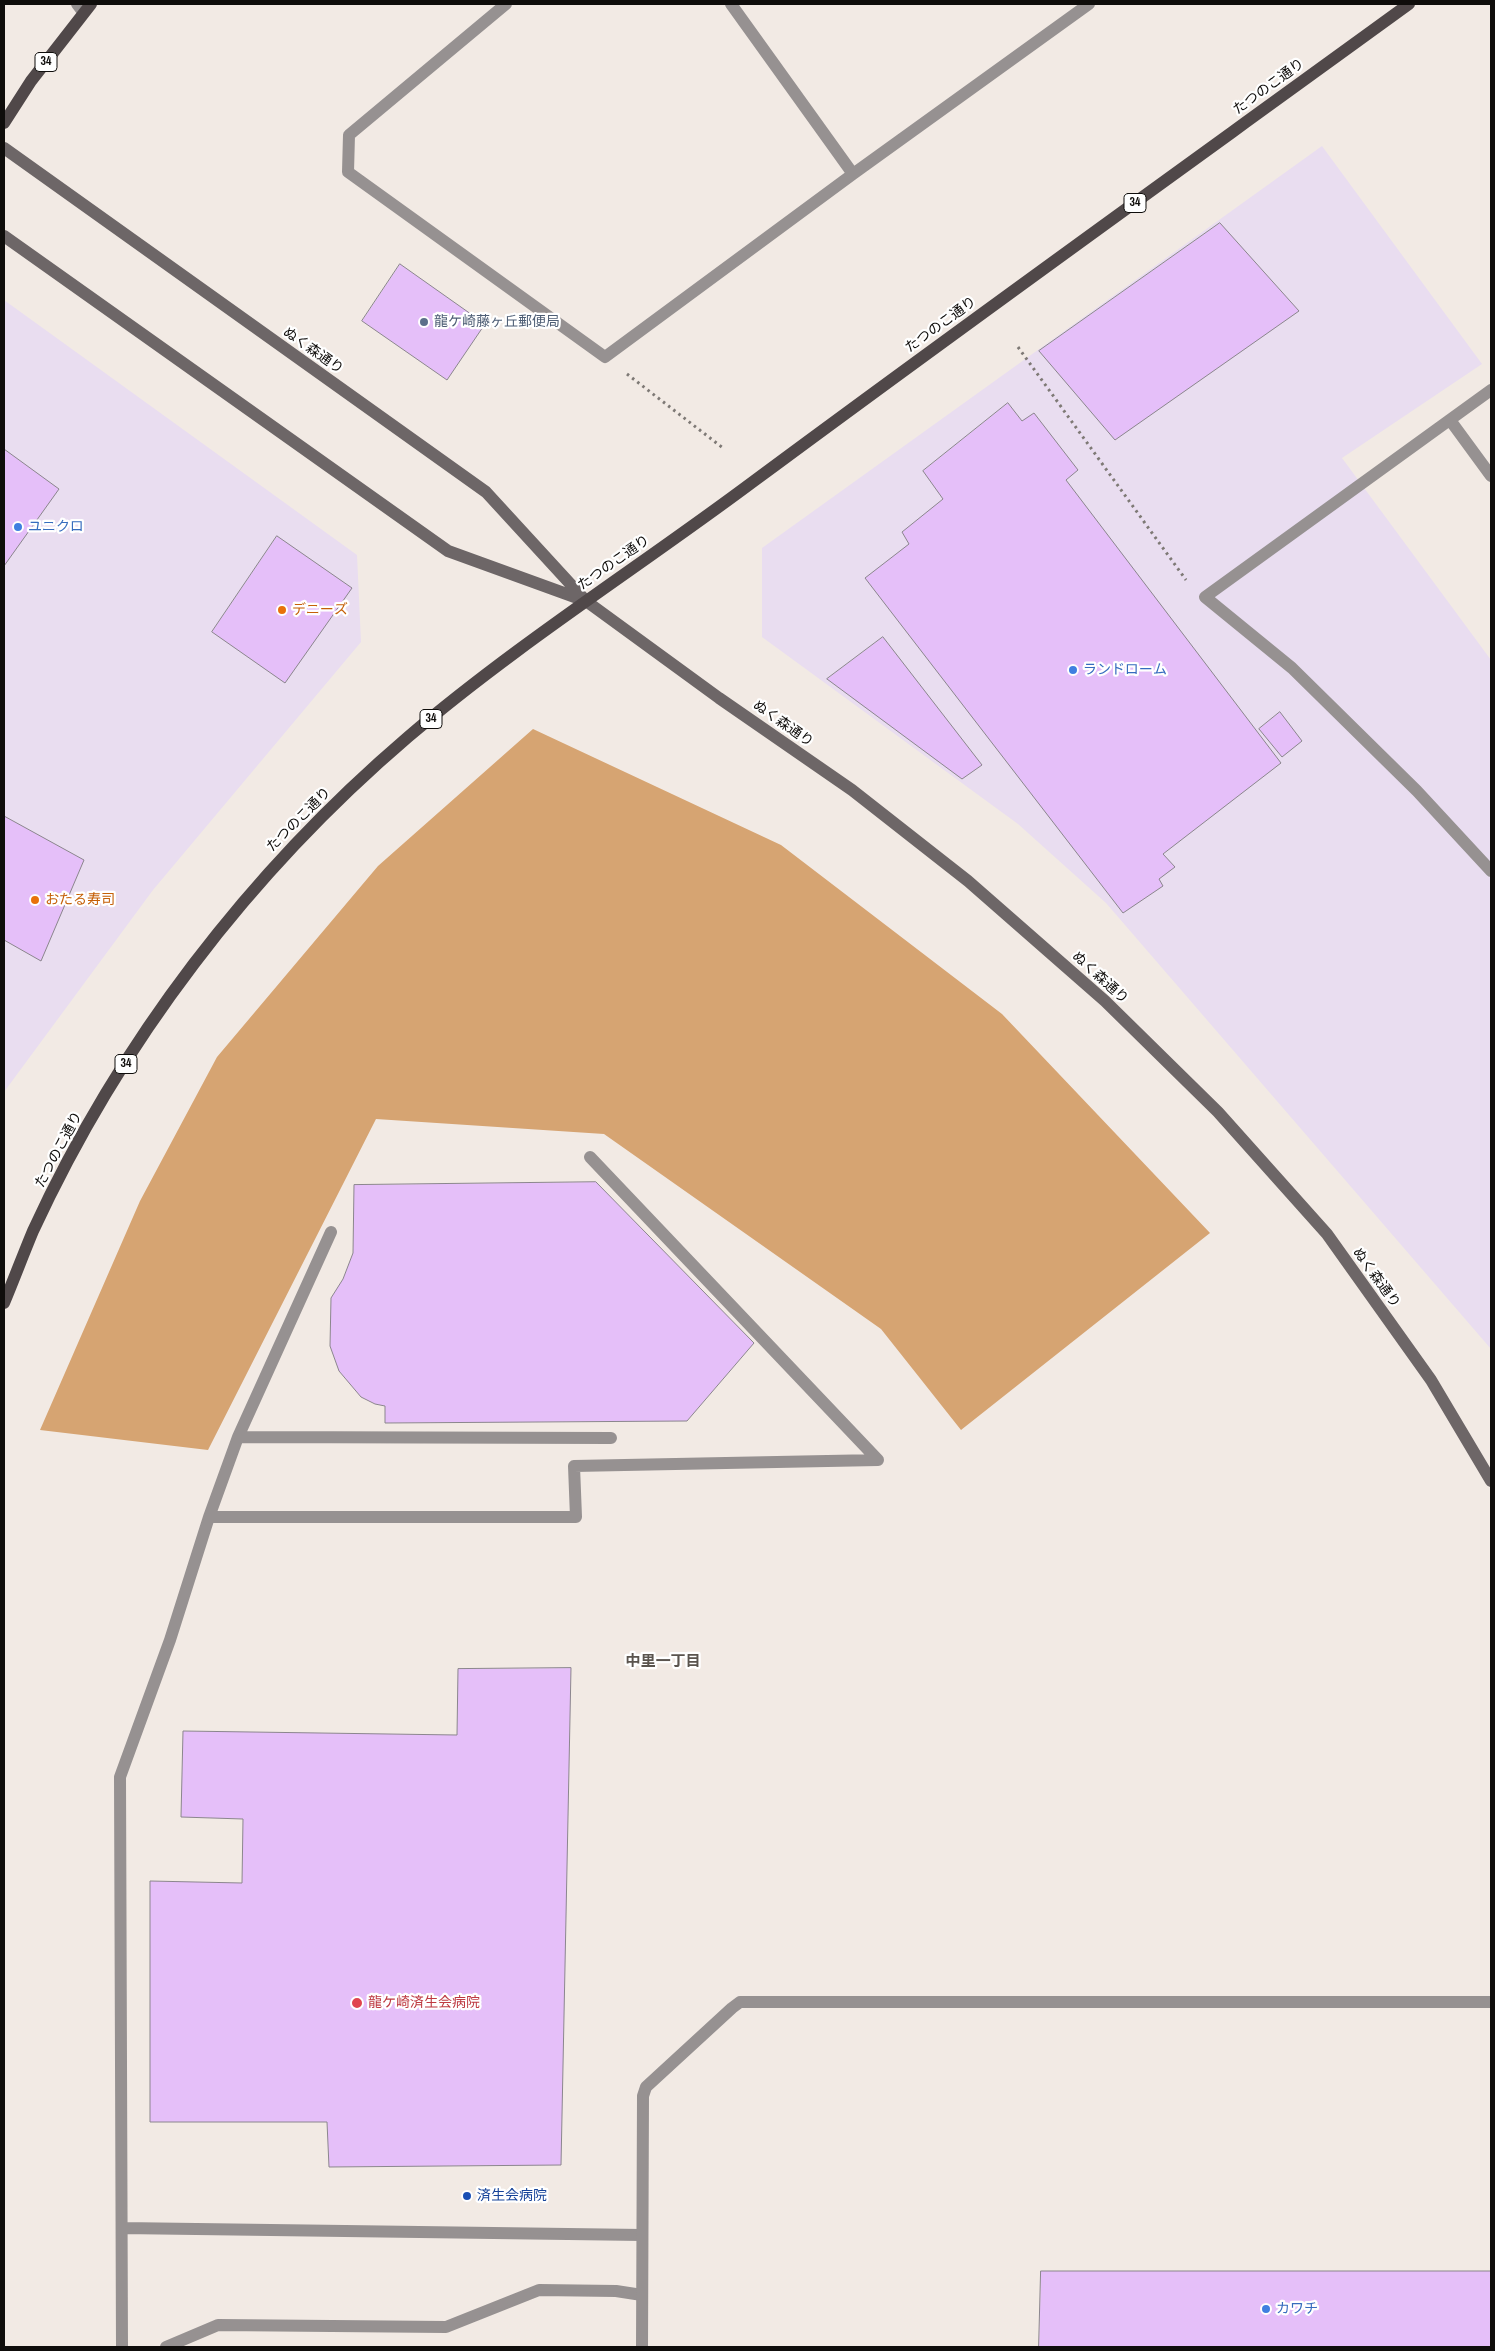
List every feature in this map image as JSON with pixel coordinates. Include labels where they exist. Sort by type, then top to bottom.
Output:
[{"type":"main road","name":"たつのこ通り","points":[[4,1304],[34,1231],[86,1129],[176,987],[246,898],[289,850],[408,738],[586,601],[708,516],[862,401],[1409,4]]},
{"type":"main road","name":"34","points":[[4,122],[83,6]]},
{"type":"main road","name":"ぬく森通り","points":[[4,148],[486,492],[586,601],[718,698],[852,790],[968,881],[1112,1008],[1218,1112],[1326,1234],[1431,1380],[1491,1481]]},
{"type":"main road","name":"ぬく森通り","points":[[4,236],[448,551],[586,601]]},
{"type":"street","points":[[506,4],[349,135],[348,172],[605,357],[1090,4]]},
{"type":"street","points":[[731,4],[854,174]]},
{"type":"street","points":[[1491,390],[1205,597],[1292,668],[1417,790],[1491,871]]},
{"type":"street","points":[[1450,420],[1491,476]]},
{"type":"street","points":[[208,1517],[576,1517],[574,1466],[878,1460],[590,1157]]},
{"type":"street","points":[[122,2347],[120,1777],[170,1640],[208,1517],[238,1436],[331,1232]]},
{"type":"street","points":[[238,1436],[611,1438]]},
{"type":"street","points":[[642,2347],[643,2096],[646,2087],[740,2002],[1491,2002]]},
{"type":"street","points":[[122,2228],[642,2235]]},
{"type":"street","points":[[166,2347],[218,2325],[446,2327],[540,2290],[616,2291],[642,2295]]},
{"type":"path","points":[[1018,347],[1188,583],[1205,597]]},
{"type":"path","points":[[605,357],[723,448]]},
{"type":"shaded area","points":[[1322,146],[1482,364],[1342,458],[1491,660],[1491,1349],[1106,903],[1018,824],[762,637],[762,548]]},
{"type":"shaded area","points":[[4,300],[357,555],[361,642],[153,890],[4,1092]]},
{"type":"shaded area","points":[[533,729],[781,845],[1002,1014],[1210,1233],[961,1430],[881,1329],[604,1134],[376,1119],[208,1450],[40,1430],[140,1201],[217,1057],[378,866]]},
{"type":"building","points":[[1220,223],[1299,311],[1115,440],[1039,351]]},
{"type":"building","points":[[400,264],[485,324],[447,380],[362,321]]},
{"type":"building","name":"ランドローム","points":[[1008,403],[1022,421],[1034,413],[1078,470],[1066,480],[1281,763],[1163,854],[1175,867],[1159,879],[1163,886],[1123,913],[865,578],[909,544],[902,532],[943,499],[923,471]]},
{"type":"building","name":"ユニクロ","points":[[4,449],[59,489],[4,566]]},
{"type":"building","name":"デニーズ","points":[[277,536],[352,588],[285,683],[212,632]]},
{"type":"building","points":[[883,637],[982,765],[962,779],[827,679]]},
{"type":"building","points":[[1280,712],[1302,741],[1282,757],[1259,729]]},
{"type":"building","name":"おたる寿司","points":[[4,816],[84,860],[41,961],[4,940]]},
{"type":"building","points":[[596,1182],[754,1343],[687,1421],[385,1423],[385,1406],[375,1404],[361,1397],[339,1371],[330,1346],[331,1298],[343,1279],[353,1253],[354,1185]]},
{"type":"building","name":"龍ケ崎済生会病院","points":[[571,1668],[561,2165],[329,2167],[327,2122],[150,2122],[150,1881],[242,1883],[243,1819],[181,1817],[183,1731],[457,1735],[458,1669]]},
{"type":"building","name":"カワチ","points":[[1041,2271],[1491,2271],[1491,2347],[1039,2347]]},
{"type":"place","name":"龍ケ崎藤ヶ丘郵便局","points":[[424,322]]},
{"type":"place","name":"ユニクロ","points":[[18,527]]},
{"type":"place","name":"デニーズ","points":[[282,610]]},
{"type":"place","name":"ランドローム","points":[[1073,670]]},
{"type":"place","name":"おたる寿司","points":[[35,900]]},
{"type":"place","name":"龍ケ崎済生会病院","points":[[357,2003]]},
{"type":"place","name":"済生会病院","points":[[467,2196]]},
{"type":"place","name":"カワチ","points":[[1266,2309]]},
{"type":"district","name":"中里一丁目","points":[[663,1662]]}]
